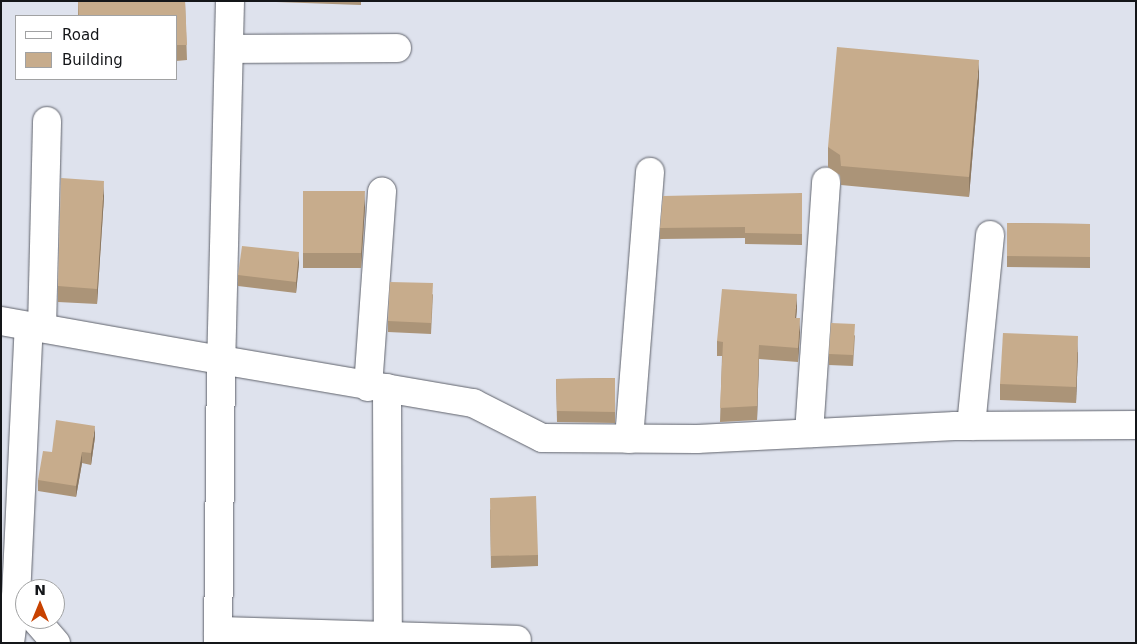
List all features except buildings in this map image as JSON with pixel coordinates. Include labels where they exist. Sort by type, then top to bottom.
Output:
[{"type":"street","points":[[230,1],[221,360],[218,637],[388,636],[516,640]]},
{"type":"street","points":[[229,48],[396,48]]},
{"type":"street","points":[[10,643],[35,327],[47,121]]},
{"type":"street","points":[[629,439],[650,172]]},
{"type":"street","points":[[809,433],[826,182]]},
{"type":"street","points":[[382,192],[377,388],[388,636]]},
{"type":"street","points":[[971,426],[990,235]]},
{"type":"street","points":[[1,321],[377,388],[473,403],[542,438],[629,439],[971,426],[1136,425]]},
{"type":"street","points":[[44,629],[56,643]]}]
